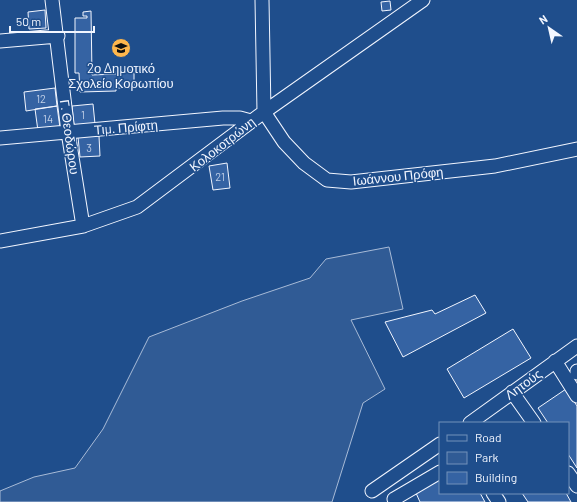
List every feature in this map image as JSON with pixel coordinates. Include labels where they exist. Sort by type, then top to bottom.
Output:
[{"type":"street","name":"Γ. Θεοδώρου","points":[[52,0],[58,36],[68,132],[83,226]]},
{"type":"street","points":[[262,0],[264,112]]},
{"type":"street","name":"Κολοκοτρώνη","points":[[0,241],[83,226],[138,207],[251,121],[423,0]]},
{"type":"street","points":[[0,41],[58,36]]},
{"type":"street","name":"Ιωάννου Πρόφη","points":[[264,112],[284,142],[304,163],[327,180],[351,182],[495,166],[577,149]]},
{"type":"street","name":"Τιμ. Πρίφτη","points":[[0,138],[223,118],[240,118],[251,121]]},
{"type":"street","name":"Λητούς","points":[[471,422],[555,361],[576,349]]},
{"type":"street","points":[[555,361],[577,396]]},
{"type":"street","points":[[512,392],[533,422]]},
{"type":"street","points":[[372,491],[435,448],[439,462]]},
{"type":"street","points":[[396,502],[394,499],[439,473]]},
{"type":"street","points":[[569,474],[577,486]]},
{"type":"green space","points":[[389,247],[403,309],[351,320],[385,389],[363,403],[332,502],[0,502],[0,491],[34,477],[75,468],[103,429],[149,337],[242,301],[310,278],[326,259]]},
{"type":"building","points":[[390,1],[391,10],[382,11],[381,2]]},
{"type":"building","points":[[45,10],[46,28],[29,29],[28,12]]},
{"type":"building","points":[[91,11],[92,75],[116,74],[116,71],[134,70],[134,88],[116,88],[116,91],[80,92],[79,73],[75,73],[75,18],[87,18],[87,16],[83,16],[83,12]]},
{"type":"building","points":[[55,88],[57,106],[26,111],[24,92]]},
{"type":"building","points":[[93,104],[95,124],[74,126],[72,106]]},
{"type":"building","points":[[57,106],[60,128],[38,131],[35,109]]},
{"type":"building","points":[[99,136],[100,156],[80,157],[78,137]]},
{"type":"building","points":[[227,163],[230,188],[213,190],[209,166]]},
{"type":"building","points":[[475,295],[486,313],[403,357],[385,322],[432,310],[435,314]]},
{"type":"building","points":[[513,329],[531,358],[464,398],[447,369]]},
{"type":"building","points":[[566,389],[577,406],[577,468],[569,456],[569,422],[547,422],[538,408]]},
{"type":"building","points":[[439,480],[439,494],[481,494],[485,502],[420,502],[416,493]]},
{"type":"building","points":[[523,494],[567,494],[571,502],[528,502]]},
{"type":"place","name":"2ο Δημοτικό Σχολείο Κορωπίου","points":[[121,48]]}]
